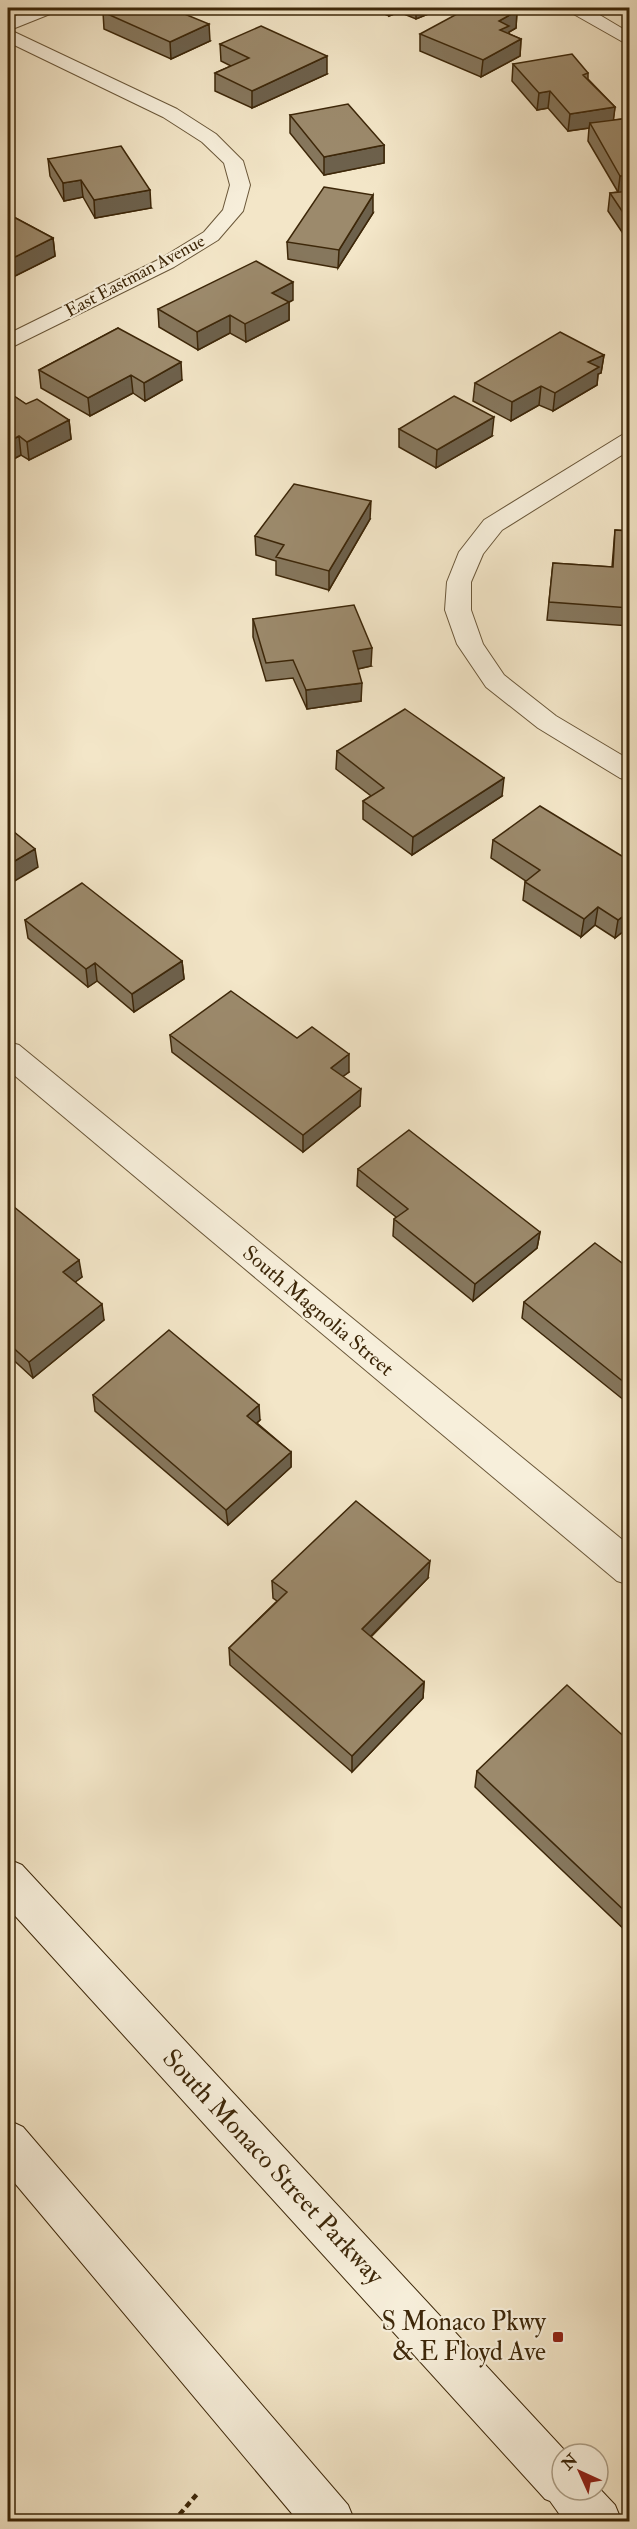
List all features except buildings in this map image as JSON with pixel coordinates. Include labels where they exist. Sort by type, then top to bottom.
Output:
[{"type":"street","points":[[8,25],[50,8]]},
{"type":"street","points":[[576,8],[630,41]]},
{"type":"street","name":"East Eastman Avenue","points":[[8,35],[170,113],[209,138],[233,161],[240,185],[233,210],[211,236],[167,263],[8,342]]},
{"type":"street","points":[[630,440],[493,525],[471,552],[459,582],[458,610],[470,644],[495,681],[547,722],[630,772]]},
{"type":"street","name":"South Magnolia Street","points":[[8,1053],[630,1569]]},
{"type":"street","name":"South Monaco Street Parkway","points":[[8,1879],[550,2469]]},
{"type":"street","points":[[8,2142],[330,2522]]},
{"type":"street","points":[[580,2502],[598,2522]]},
{"type":"path","points":[[172,2522],[198,2493]]},
{"type":"place","name":"S Monaco Pkwy & E Floyd Ave","points":[[558,2337]]}]
